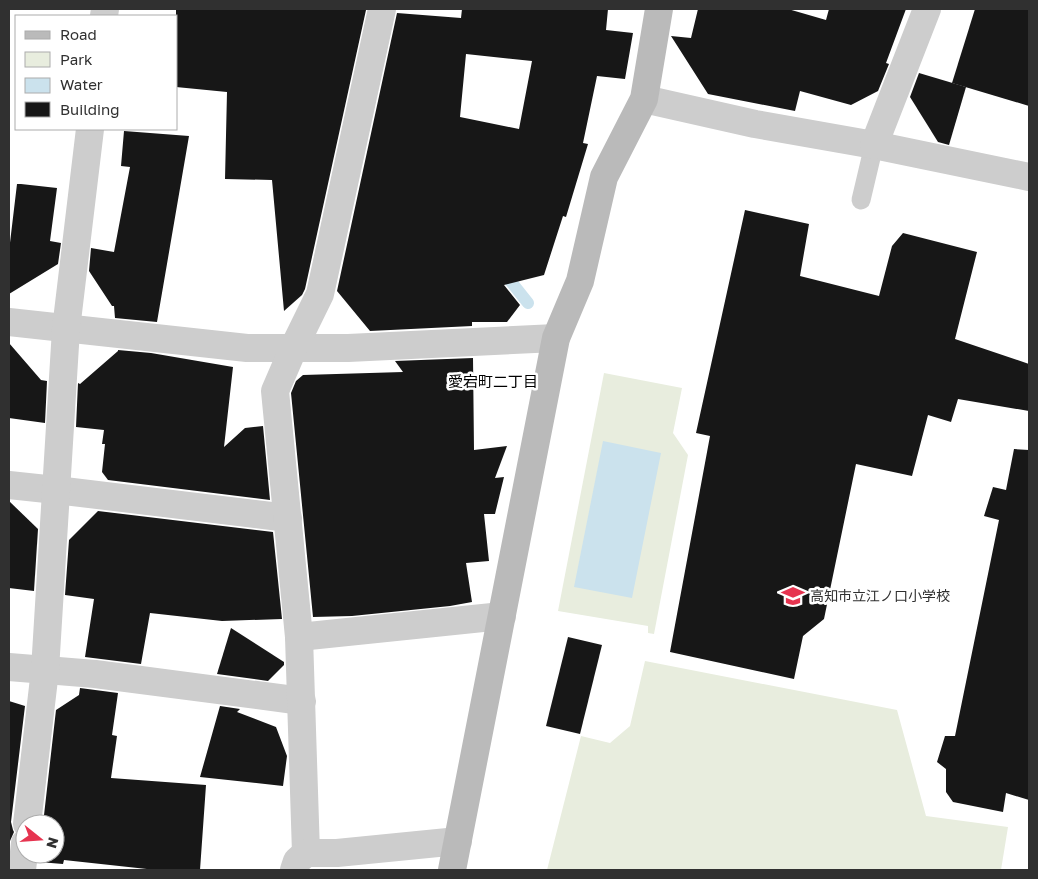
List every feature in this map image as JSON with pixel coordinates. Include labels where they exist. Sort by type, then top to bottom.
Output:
[{"type":"street","points":[[382,9],[320,294],[275,391],[299,636],[302,701],[300,861],[337,853],[458,841]]},
{"type":"street","points":[[452,870],[556,338],[580,281],[604,177],[644,99],[660,9]]},
{"type":"street","points":[[874,145],[927,9]]},
{"type":"street","points":[[644,99],[755,124],[874,145],[1029,178]]},
{"type":"street","points":[[28,814],[45,670],[66,329],[90,130]]},
{"type":"street","points":[[9,322],[247,348],[348,348],[556,338]]},
{"type":"street","points":[[9,485],[288,518]]},
{"type":"street","points":[[299,636],[502,616]]},
{"type":"street","points":[[9,667],[95,674],[302,701]]},
{"type":"lane","points":[[861,200],[874,145]]},
{"type":"green space","points":[[604,373],[682,388],[673,433],[688,455],[654,634],[648,633],[648,626],[558,611]]},
{"type":"green space","points":[[645,661],[897,710],[926,816],[1008,827],[1001,870],[547,870],[581,736],[610,743],[630,726]]},
{"type":"water","points":[[603,441],[661,453],[632,598],[574,587]]},
{"type":"building","points":[[176,9],[366,10],[305,289],[302,295],[284,311],[272,180],[225,179],[227,92],[178,87],[178,15],[176,15]]},
{"type":"building","points":[[462,9],[608,9],[606,30],[633,33],[625,79],[597,76],[583,143],[588,144],[566,217],[563,216],[544,275],[504,285],[520,305],[507,322],[472,322],[472,326],[370,331],[337,291],[397,13],[461,18]],"holes":[[[466,54],[532,61],[519,129],[460,117]]]},
{"type":"building","points":[[698,9],[788,9],[826,20],[829,9],[906,9],[886,63],[889,64],[878,91],[851,105],[800,91],[795,111],[708,94],[671,36],[691,38]]},
{"type":"building","points":[[975,9],[1029,9],[1029,106],[952,83]]},
{"type":"building","points":[[919,73],[966,87],[949,145],[938,142],[910,97]]},
{"type":"building","points":[[124,131],[189,136],[157,322],[115,318],[114,306],[112,306],[89,271],[91,248],[114,252],[130,167],[121,166]]},
{"type":"building","points":[[17,184],[57,188],[50,241],[61,243],[58,264],[9,294],[9,251]]},
{"type":"building","points":[[745,210],[809,224],[800,276],[879,296],[892,246],[903,233],[977,252],[955,339],[1029,364],[1029,411],[958,399],[951,422],[928,415],[912,476],[856,464],[824,619],[803,636],[794,679],[670,652],[710,436],[696,433]]},
{"type":"building","points":[[9,343],[41,380],[47,381],[45,423],[9,418]]},
{"type":"building","points":[[118,350],[151,353],[233,367],[224,447],[245,428],[263,426],[270,500],[108,480],[102,472],[105,444],[102,444],[104,430],[76,427],[78,383],[80,384]]},
{"type":"building","points":[[473,358],[474,450],[507,446],[495,478],[504,477],[495,514],[484,514],[489,561],[466,563],[472,602],[352,616],[313,617],[291,393],[296,381],[303,375],[403,372],[395,361]]},
{"type":"building","points":[[1014,449],[1029,450],[1029,800],[1006,793],[1003,812],[953,802],[946,792],[946,769],[937,762],[945,736],[955,736],[999,520],[984,516],[993,487],[1006,490]]},
{"type":"building","points":[[9,501],[38,529],[34,591],[9,588]]},
{"type":"building","points":[[98,511],[273,532],[282,619],[222,621],[150,613],[141,664],[85,657],[94,599],[65,595],[69,540]]},
{"type":"building","points":[[231,628],[284,662],[284,665],[268,681],[217,674]]},
{"type":"building","points":[[568,637],[602,645],[580,734],[546,726]]},
{"type":"building","points":[[80,688],[118,693],[112,735],[117,736],[111,778],[206,785],[200,870],[156,870],[65,860],[65,814],[44,814],[56,710],[79,695]]},
{"type":"building","points":[[9,701],[25,706],[11,822],[14,832],[9,848]]},
{"type":"building","points":[[220,706],[240,709],[237,712],[276,727],[287,756],[283,786],[200,777]]},
{"type":"waterway","points":[[501,269],[528,303]]},
{"type":"place","name":"高知市立江ノ口小学校","points":[[793,596]]},
{"type":"district","name":"愛宕町二丁目","points":[[493,382]]}]
